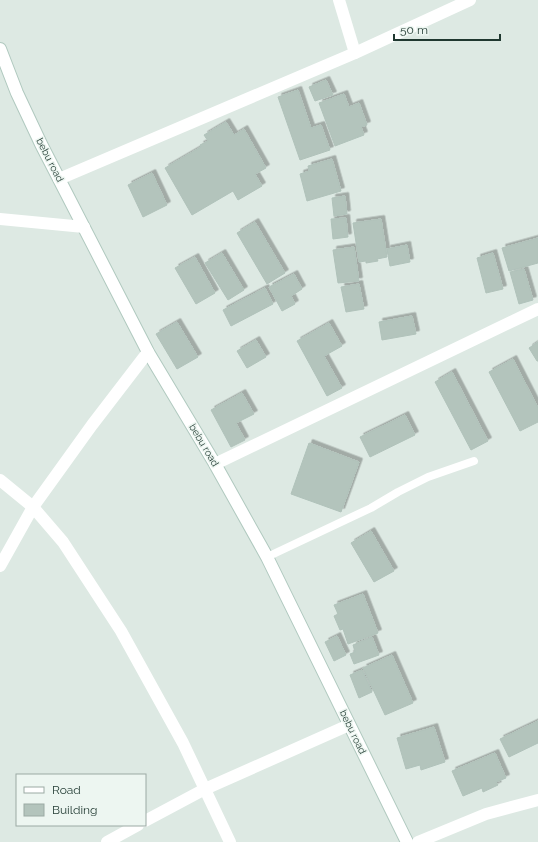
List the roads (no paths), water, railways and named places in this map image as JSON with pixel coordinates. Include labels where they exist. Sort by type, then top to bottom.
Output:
[{"type":"street","points":[[339,0],[355,53]]},
{"type":"street","points":[[60,179],[355,53],[470,0]]},
{"type":"street","name":"bebu road","points":[[0,49],[17,93],[84,228],[148,352],[215,464],[266,557],[407,842]]},
{"type":"street","points":[[0,219],[84,228]]},
{"type":"street","points":[[215,464],[538,310]]},
{"type":"street","points":[[0,566],[33,507],[92,425],[148,352]]},
{"type":"street","points":[[0,480],[33,507],[63,542],[121,631],[183,743],[230,842]]},
{"type":"street","points":[[146,820],[205,789],[349,725]]},
{"type":"street","points":[[418,842],[486,814],[538,800]]},
{"type":"street","points":[[107,842],[136,826]]},
{"type":"lane","points":[[266,557],[371,508],[428,477],[474,461]]}]
